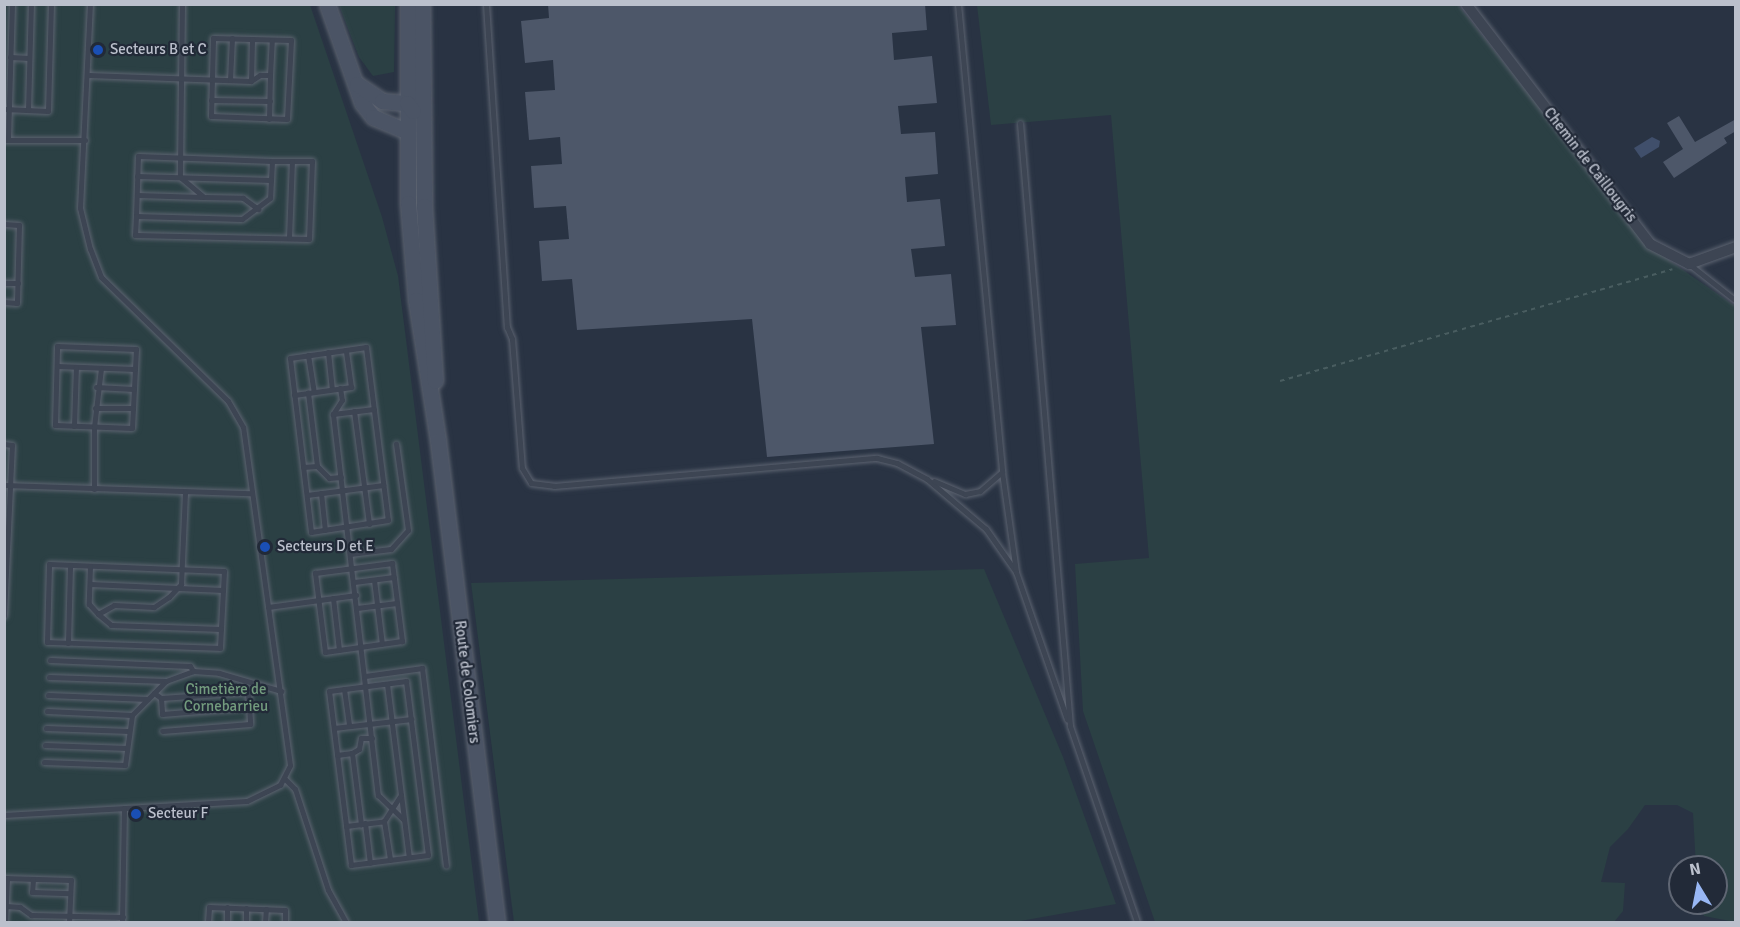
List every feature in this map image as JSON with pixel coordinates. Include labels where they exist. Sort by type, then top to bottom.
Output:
[{"type":"main road","points":[[327,4],[362,103],[373,117],[413,126],[408,104],[408,4]]},
{"type":"main road","name":"Route de Colomiers","points":[[422,4],[408,203],[416,300],[438,441],[497,922]]},
{"type":"main road","points":[[356,84],[382,101],[408,104]]},
{"type":"street","name":"Chemin de Caillougris","points":[[1466,4],[1650,244],[1689,264]]},
{"type":"street","points":[[1689,264],[1736,247]]},
{"type":"lane","points":[[12,4],[6,139],[85,140]]},
{"type":"lane","points":[[28,110],[31,4]]},
{"type":"lane","points":[[6,109],[48,111],[51,4]]},
{"type":"lane","points":[[4,815],[247,801],[272,791],[285,779],[290,765],[281,691],[250,493],[243,427],[228,401],[101,277],[80,208],[90,4]]},
{"type":"lane","points":[[180,177],[182,4]]},
{"type":"lane","points":[[486,4],[507,327],[512,339],[522,468],[531,483],[554,486],[877,459],[897,463],[965,494],[980,490],[1002,472]]},
{"type":"lane","points":[[958,4],[1002,472],[1016,572],[1137,922]]},
{"type":"lane","points":[[213,38],[232,38],[291,40],[287,119],[211,116],[213,38]]},
{"type":"lane","points":[[230,80],[232,38]]},
{"type":"lane","points":[[251,81],[252,39]]},
{"type":"lane","points":[[269,118],[272,40]]},
{"type":"lane","points":[[10,57],[29,58]]},
{"type":"lane","points":[[88,75],[251,81],[261,75],[270,75]]},
{"type":"lane","points":[[212,100],[270,101]]},
{"type":"lane","points":[[1020,123],[1070,726]]},
{"type":"lane","points":[[138,156],[272,160],[312,161],[309,239],[135,235],[138,156]]},
{"type":"lane","points":[[136,216],[242,219],[270,198],[272,160]]},
{"type":"lane","points":[[289,238],[292,161]]},
{"type":"lane","points":[[137,176],[271,180]]},
{"type":"lane","points":[[180,177],[204,197]]},
{"type":"lane","points":[[137,195],[243,198],[258,209]]},
{"type":"lane","points":[[4,224],[19,225],[17,303],[4,302]]},
{"type":"lane","name":"Chemin de Caillougris","points":[[1689,264],[1736,301]]},
{"type":"lane","points":[[4,282],[18,283]]},
{"type":"lane","points":[[57,346],[136,349],[132,428],[55,425],[57,366],[57,346]]},
{"type":"lane","points":[[366,347],[388,520],[311,532],[290,357],[346,350],[366,347]]},
{"type":"lane","points":[[294,395],[351,387],[346,350]]},
{"type":"lane","points":[[328,352],[333,390]]},
{"type":"lane","points":[[308,355],[316,466],[329,478],[341,477]]},
{"type":"lane","points":[[57,366],[135,369]]},
{"type":"lane","points":[[75,426],[76,367]]},
{"type":"lane","points":[[94,489],[94,427],[96,387],[100,368]]},
{"type":"lane","points":[[96,387],[134,389]]},
{"type":"lane","points":[[340,388],[342,400],[333,414],[378,795],[391,811],[404,820]]},
{"type":"lane","points":[[95,408],[133,408]]},
{"type":"lane","points":[[333,414],[374,409]]},
{"type":"lane","points":[[354,411],[369,524]]},
{"type":"lane","points":[[4,444],[12,445],[8,485],[4,616]]},
{"type":"lane","points":[[350,554],[392,549],[408,530],[396,444]]},
{"type":"lane","points":[[303,467],[316,466]]},
{"type":"lane","points":[[927,478],[986,529],[1016,572]]},
{"type":"lane","points":[[8,485],[250,493]]},
{"type":"lane","points":[[306,495],[383,485]]},
{"type":"lane","points":[[98,614],[114,605],[154,607],[177,588],[182,569],[185,492]]},
{"type":"lane","points":[[321,492],[325,530]]},
{"type":"lane","points":[[392,563],[394,578],[402,641],[326,652],[315,573],[392,563]]},
{"type":"lane","points":[[49,564],[182,569],[224,571],[220,648],[47,642],[49,564]]},
{"type":"lane","points":[[68,643],[70,565]]},
{"type":"lane","points":[[90,566],[89,604],[111,625],[221,629]]},
{"type":"lane","points":[[354,582],[394,578]]},
{"type":"lane","points":[[375,580],[382,644]]},
{"type":"lane","points":[[90,584],[223,590]]},
{"type":"lane","points":[[268,607],[356,595]]},
{"type":"lane","points":[[333,598],[339,650]]},
{"type":"lane","points":[[357,608],[397,603]]},
{"type":"lane","points":[[50,660],[190,666],[193,671]]},
{"type":"lane","points":[[365,676],[422,668],[446,866]]},
{"type":"lane","points":[[49,677],[166,681],[193,671],[219,673],[281,691]]},
{"type":"lane","points":[[44,762],[125,765],[132,715],[166,681]]},
{"type":"lane","points":[[406,681],[428,855],[351,865],[329,691],[387,684],[406,681]]},
{"type":"lane","points":[[387,684],[409,857]]},
{"type":"lane","points":[[344,689],[349,726]]},
{"type":"lane","points":[[154,693],[161,698],[248,692],[250,724],[162,731]]},
{"type":"lane","points":[[48,695],[148,699]]},
{"type":"lane","points":[[161,698],[162,714],[249,707]]},
{"type":"lane","points":[[47,711],[132,715]]},
{"type":"lane","points":[[334,728],[411,719]]},
{"type":"lane","points":[[46,728],[129,731]]},
{"type":"lane","points":[[337,754],[352,753],[359,749],[361,738],[372,738]]},
{"type":"lane","points":[[45,745],[127,748]]},
{"type":"lane","points":[[352,753],[370,862]]},
{"type":"lane","points":[[285,779],[295,789],[328,890],[346,922]]},
{"type":"lane","points":[[390,860],[384,821],[401,795]]},
{"type":"lane","points":[[6,906],[20,907],[31,915],[69,919],[122,920],[124,808]]},
{"type":"lane","points":[[346,826],[384,821]]},
{"type":"lane","points":[[5,922],[6,878],[71,880],[69,919]]},
{"type":"lane","points":[[33,879],[32,892],[70,894]]},
{"type":"lane","points":[[208,922],[209,907],[285,910],[285,922]]},
{"type":"lane","points":[[227,907],[227,922]]},
{"type":"lane","points":[[246,908],[246,922]]},
{"type":"lane","points":[[265,922],[266,909]]},
{"type":"lane","points":[[30,922],[31,915]]},
{"type":"path","points":[[1281,381],[1689,264]]},
{"type":"green space","name":"Cimetière de Cornebarrieu","points":[[5,5],[310,5],[382,217],[398,276],[479,922],[5,922]]},
{"type":"green space","points":[[339,5],[395,5],[394,72],[373,76],[359,57]]},
{"type":"green space","points":[[977,5],[1458,5],[1650,247],[1735,306],[1735,922],[1704,915],[1728,915],[1728,855],[1695,855],[1693,813],[1677,805],[1645,805],[1628,829],[1610,847],[1601,882],[1625,883],[1623,911],[1614,922],[1155,922],[1083,711],[1075,564],[1149,558],[1111,115],[991,125]]},
{"type":"green space","points":[[984,569],[1063,757],[1116,904],[1015,922],[514,922],[471,583]]},
{"type":"water","points":[[1652,137],[1660,141],[1659,147],[1641,158],[1634,148]]},
{"type":"building","points":[[548,4],[925,4],[927,30],[892,33],[894,60],[932,56],[937,103],[898,106],[901,134],[935,132],[938,174],[905,177],[907,202],[940,199],[945,246],[911,249],[915,277],[951,274],[956,325],[921,327],[934,444],[767,457],[752,319],[577,330],[572,279],[542,281],[539,241],[569,239],[566,206],[534,208],[531,166],[562,164],[560,137],[529,140],[525,92],[555,90],[553,60],[525,63],[521,21],[549,18]]},
{"type":"building","points":[[1679,116],[1695,142],[1736,119],[1736,131],[1724,138],[1727,143],[1674,178],[1663,162],[1683,149],[1667,123]]},
{"type":"place","name":"Secteurs B et C","points":[[98,50]]},
{"type":"place","name":"Secteurs D et E","points":[[265,547]]},
{"type":"place","name":"Secteur F","points":[[136,814]]}]
